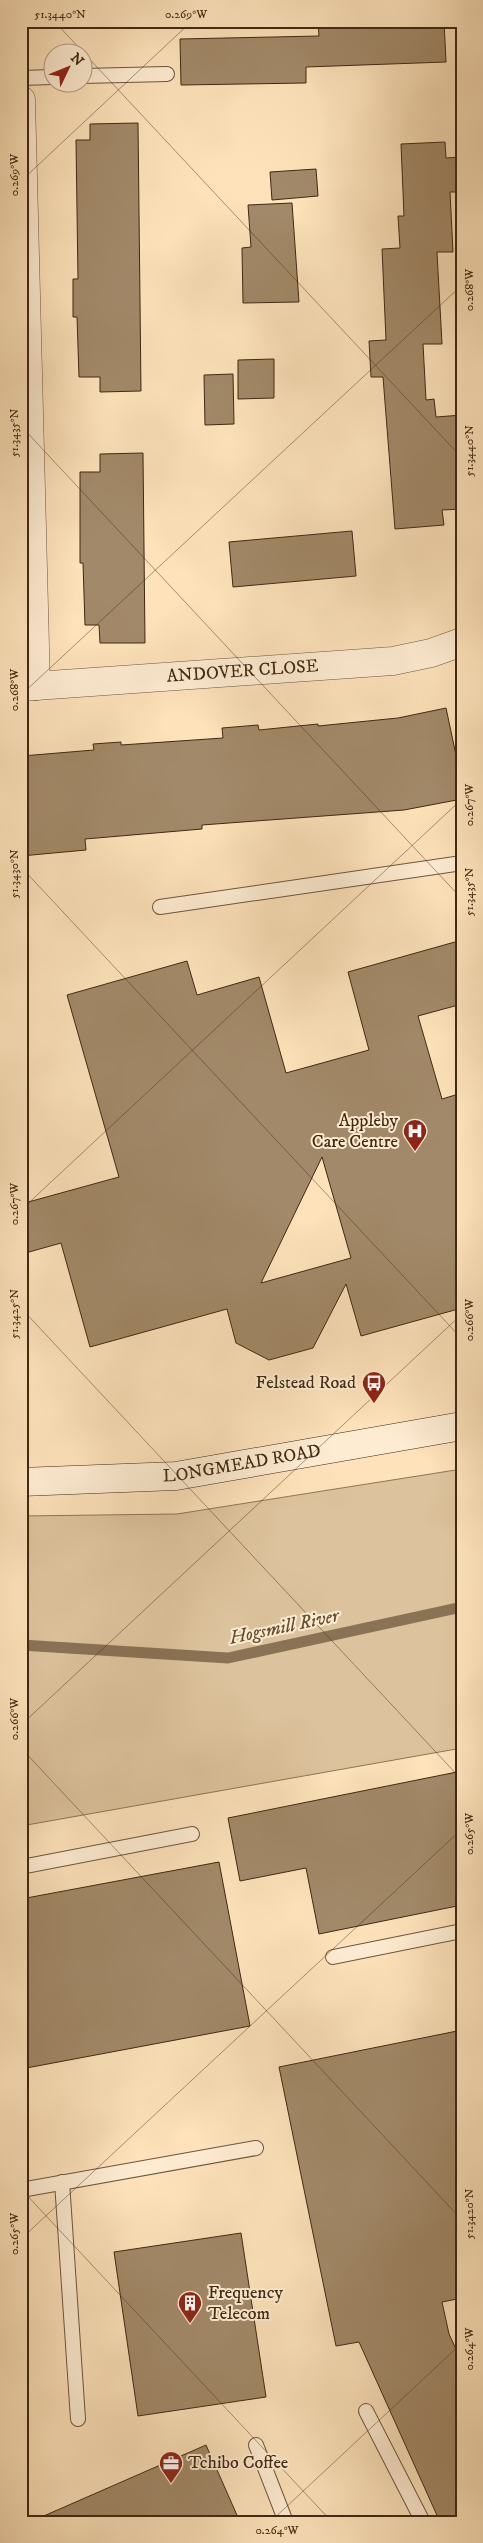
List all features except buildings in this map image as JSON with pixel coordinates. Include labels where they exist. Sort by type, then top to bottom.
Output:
[{"type":"street","points":[[21,100],[28,686]]},
{"type":"street","name":"ANDOVER CLOSE","points":[[28,686],[393,661],[431,653],[462,642]]},
{"type":"street","name":"LONGMEAD ROAD","points":[[21,1482],[176,1476],[462,1426]]},
{"type":"lane","points":[[92,76],[167,74]]},
{"type":"lane","points":[[21,78],[42,77]]},
{"type":"lane","points":[[160,907],[462,862]]},
{"type":"lane","points":[[21,1867],[192,1834]]},
{"type":"lane","points":[[333,1957],[462,1931]]},
{"type":"lane","points":[[21,2190],[256,2148]]},
{"type":"lane","points":[[62,2182],[78,2419]]},
{"type":"lane","points":[[366,2411],[423,2522]]},
{"type":"lane","points":[[256,2445],[286,2522]]},
{"type":"shaded area","points":[[462,1469],[462,1748],[21,1826],[21,1516],[177,1514]]},
{"type":"waterway","name":"Hogsmill River","points":[[21,1645],[228,1658],[462,1607]]},
{"type":"place","name":"Appleby Care Centre","points":[[415,1152]]},
{"type":"place","name":"Felstead Road","points":[[374,1404]]},
{"type":"place","name":"Frequency Telecom","points":[[190,2324]]},
{"type":"place","name":"Tchibo Coffee","points":[[171,2484]]}]
